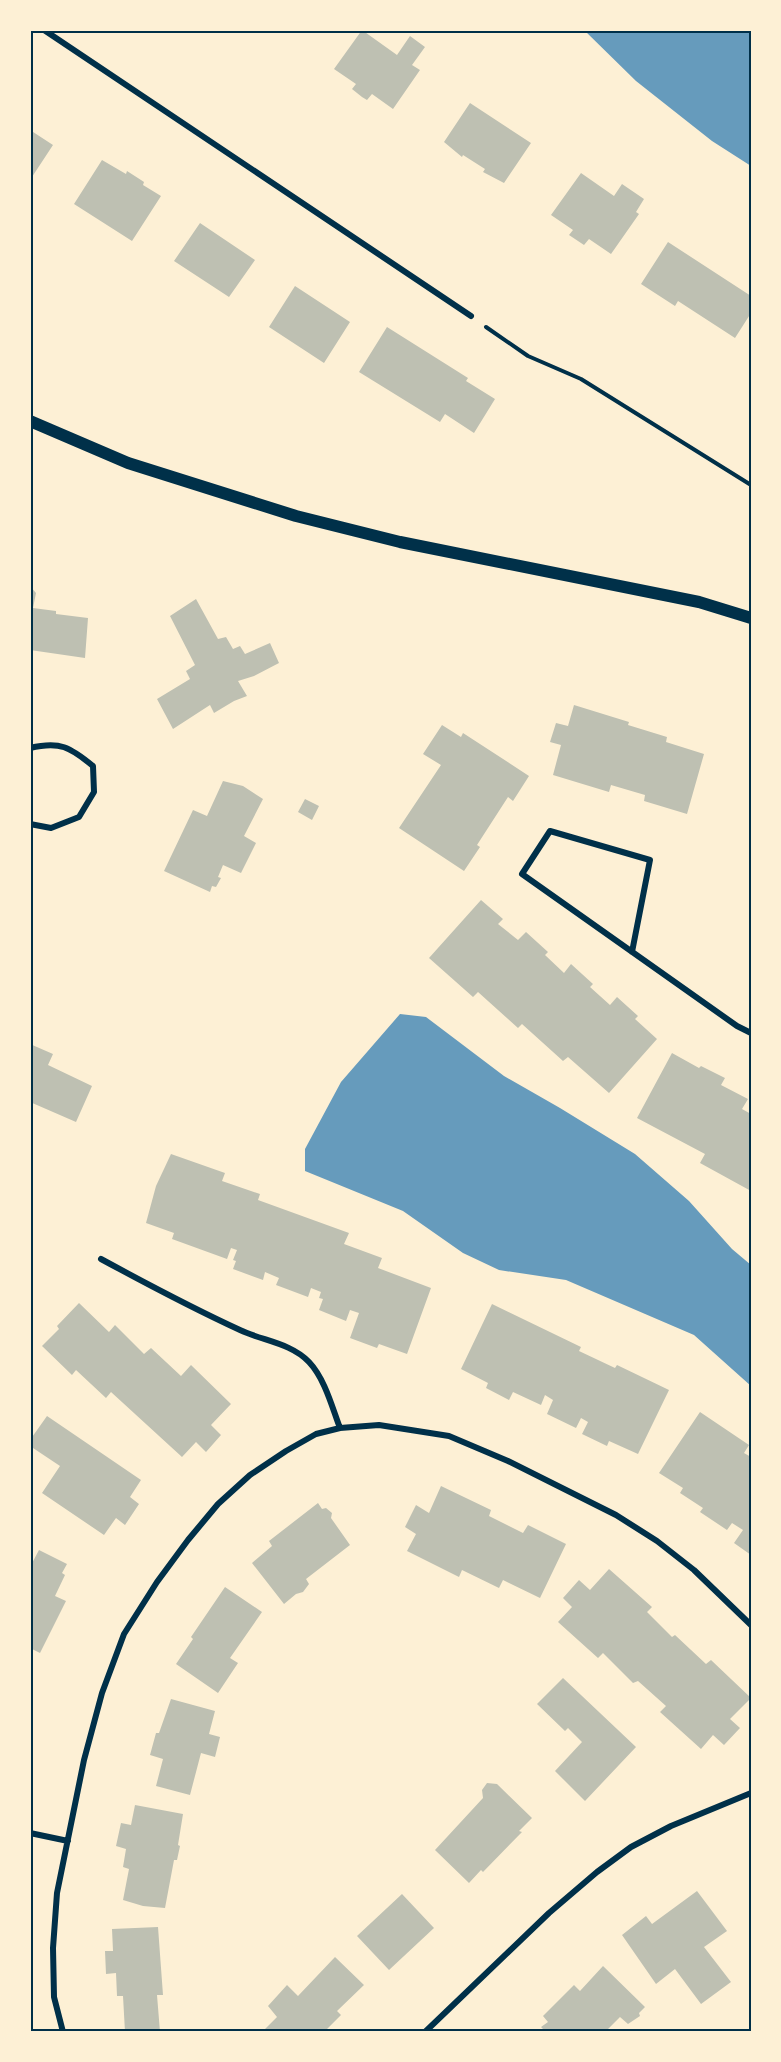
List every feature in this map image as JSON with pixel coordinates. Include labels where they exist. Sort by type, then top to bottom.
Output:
[{"type":"main road","points":[[30,421],[128,463],[296,516],[400,542],[699,602],[751,618]]},
{"type":"street","points":[[44,30],[471,316]]},
{"type":"street","points":[[30,748],[48,744],[73,749],[93,766],[94,792],[79,817],[51,828],[30,824]]},
{"type":"street","points":[[632,952],[650,860],[550,831],[522,874],[632,952],[737,1026],[751,1033]]},
{"type":"street","points":[[102,1259],[186,1305],[246,1333],[293,1348],[310,1363],[315,1371],[340,1428]]},
{"type":"street","points":[[63,2032],[54,1997],[53,1948],[57,1893],[84,1760],[102,1693],[124,1634],[157,1582],[218,1504],[250,1475],[286,1451],[316,1434],[340,1428],[380,1425],[448,1436],[508,1461],[616,1515],[657,1541],[694,1570],[751,1625]]},
{"type":"street","points":[[425,2032],[549,1913],[614,1859],[631,1847],[671,1826],[751,1793]]},
{"type":"street","points":[[30,1833],[68,1841]]},
{"type":"path","points":[[471,316],[528,356],[581,379],[751,485]]},
{"type":"water","points":[[584,30],[751,30],[751,166],[712,141],[636,81]]},
{"type":"water","points":[[400,1014],[426,1017],[504,1076],[635,1154],[689,1201],[732,1249],[751,1265],[751,1386],[694,1335],[566,1280],[499,1270],[463,1253],[403,1211],[305,1171],[305,1149],[341,1082]]},
{"type":"building","points":[[362,30],[397,55],[410,36],[425,47],[412,65],[420,70],[393,109],[372,94],[367,100],[362,97],[352,89],[356,84],[334,69]]},
{"type":"building","points":[[470,103],[531,143],[504,183],[483,172],[485,169],[463,155],[462,157],[444,142]]},
{"type":"building","points":[[30,130],[53,145],[30,180]]},
{"type":"building","points":[[102,160],[126,174],[127,171],[144,182],[143,185],[161,196],[132,241],[74,204]]},
{"type":"building","points":[[581,173],[614,196],[622,184],[644,199],[636,212],[639,214],[611,254],[589,239],[584,245],[569,235],[573,230],[551,215]]},
{"type":"building","points":[[200,223],[255,260],[229,297],[174,261]]},
{"type":"building","points":[[668,242],[751,296],[751,313],[735,338],[678,301],[675,306],[641,284]]},
{"type":"building","points":[[295,286],[350,322],[324,363],[269,327]]},
{"type":"building","points":[[387,327],[468,378],[466,381],[495,399],[474,433],[445,414],[440,422],[359,372]]},
{"type":"building","points":[[30,586],[36,593],[33,608],[88,618],[85,658],[30,650]]},
{"type":"building","points":[[196,599],[218,639],[226,637],[233,649],[240,646],[245,654],[270,643],[279,663],[254,676],[238,681],[247,696],[214,713],[210,705],[173,729],[157,699],[190,679],[186,671],[195,665],[170,616]]},
{"type":"building","points":[[574,705],[629,722],[628,725],[667,737],[666,742],[704,754],[687,814],[644,801],[645,795],[611,785],[609,792],[553,775],[561,745],[550,742],[556,723],[568,726]]},
{"type":"building","points":[[442,725],[461,737],[463,733],[529,776],[513,801],[508,797],[477,845],[480,847],[464,871],[399,828],[441,765],[423,754]]},
{"type":"building","points":[[223,781],[243,786],[263,799],[244,836],[256,843],[241,873],[223,865],[218,877],[221,878],[216,887],[212,886],[210,892],[164,871],[193,810],[207,816]]},
{"type":"building","points":[[305,799],[319,806],[312,820],[298,812]]},
{"type":"building","points":[[481,900],[503,919],[498,924],[518,940],[526,932],[548,952],[545,955],[564,973],[571,964],[593,984],[590,987],[610,1005],[617,997],[638,1016],[635,1019],[657,1039],[609,1093],[568,1057],[563,1061],[522,1024],[518,1028],[478,992],[473,997],[429,958]]},
{"type":"building","points":[[30,1044],[53,1054],[48,1065],[92,1086],[76,1122],[30,1102]]},
{"type":"building","points":[[672,1053],[699,1068],[701,1066],[725,1078],[721,1085],[748,1099],[742,1109],[751,1114],[751,1191],[700,1163],[705,1154],[637,1118]]},
{"type":"building","points":[[171,1154],[225,1173],[222,1181],[260,1194],[258,1200],[349,1233],[344,1244],[382,1258],[378,1268],[431,1288],[407,1354],[379,1344],[377,1348],[350,1338],[359,1313],[350,1310],[346,1321],[319,1310],[323,1299],[319,1298],[321,1292],[311,1288],[308,1297],[276,1285],[279,1278],[265,1272],[263,1280],[233,1269],[236,1261],[233,1260],[237,1250],[231,1248],[227,1259],[172,1239],[174,1233],[146,1223],[156,1186]]},
{"type":"building","points":[[79,1303],[109,1332],[115,1325],[144,1354],[151,1348],[181,1376],[191,1365],[231,1404],[211,1425],[221,1435],[206,1452],[196,1442],[182,1457],[111,1392],[106,1398],[76,1370],[72,1375],[42,1346]]},
{"type":"building","points":[[492,1304],[581,1347],[579,1351],[615,1368],[617,1365],[669,1390],[638,1454],[609,1441],[607,1446],[582,1434],[588,1422],[581,1418],[576,1428],[547,1414],[553,1400],[545,1395],[541,1405],[513,1392],[509,1400],[486,1388],[488,1383],[461,1369]]},
{"type":"building","points":[[700,1412],[749,1445],[744,1453],[751,1457],[751,1555],[734,1543],[743,1530],[732,1523],[727,1530],[700,1512],[703,1508],[680,1493],[683,1488],[659,1473]]},
{"type":"building","points":[[47,1416],[141,1480],[130,1497],[139,1504],[125,1525],[116,1518],[104,1535],[42,1493],[60,1466],[30,1446],[30,1440]]},
{"type":"building","points":[[441,1486],[491,1510],[489,1516],[523,1533],[528,1525],[566,1544],[540,1598],[503,1580],[499,1588],[462,1570],[459,1577],[407,1551],[416,1534],[405,1527],[416,1505],[429,1513]]},
{"type":"building","points":[[318,1503],[322,1509],[326,1508],[332,1513],[331,1518],[350,1545],[306,1579],[309,1584],[303,1592],[296,1594],[284,1604],[252,1563],[272,1546],[269,1541]]},
{"type":"building","points":[[39,1550],[67,1564],[62,1573],[65,1575],[55,1596],[66,1601],[40,1653],[30,1648],[30,1567]]},
{"type":"building","points":[[609,1569],[652,1607],[647,1612],[672,1637],[675,1635],[706,1664],[711,1660],[751,1698],[730,1719],[740,1728],[724,1745],[713,1735],[701,1749],[660,1712],[666,1706],[638,1681],[633,1683],[603,1653],[598,1658],[558,1622],[572,1607],[563,1598],[579,1580],[590,1590]]},
{"type":"building","points":[[225,1587],[262,1612],[230,1658],[238,1663],[218,1693],[176,1664],[193,1639],[191,1637]]},
{"type":"building","points":[[563,1678],[636,1747],[585,1801],[555,1771],[582,1742],[568,1728],[565,1731],[537,1704]]},
{"type":"building","points":[[171,1699],[215,1711],[209,1734],[220,1737],[215,1757],[201,1753],[190,1795],[156,1786],[163,1759],[150,1755],[156,1733],[159,1733]]},
{"type":"building","points":[[487,1783],[497,1784],[532,1818],[519,1831],[522,1832],[469,1883],[435,1850],[483,1798],[482,1790]]},
{"type":"building","points":[[135,1805],[183,1814],[178,1845],[180,1846],[177,1860],[174,1860],[165,1908],[143,1906],[123,1900],[129,1869],[123,1867],[126,1849],[116,1846],[121,1823],[131,1825]]},
{"type":"building","points":[[697,1891],[727,1931],[704,1947],[731,1982],[701,2004],[675,1969],[656,1984],[622,1935],[646,1916],[652,1924]]},
{"type":"building","points":[[402,1894],[434,1928],[389,1970],[357,1936]]},
{"type":"building","points":[[158,1927],[163,1995],[157,1995],[160,2032],[125,2032],[123,1996],[117,1996],[116,1973],[106,1974],[105,1951],[113,1951],[112,1929]]},
{"type":"building","points":[[335,1957],[364,1985],[337,2011],[341,2015],[326,2030],[328,2032],[262,2032],[277,2017],[268,2006],[287,1985],[298,1996]]},
{"type":"building","points":[[603,1966],[645,2007],[639,2013],[640,2016],[628,2024],[620,2017],[605,2032],[546,2032],[541,2027],[548,2022],[543,2016],[574,1985],[580,1991]]}]
